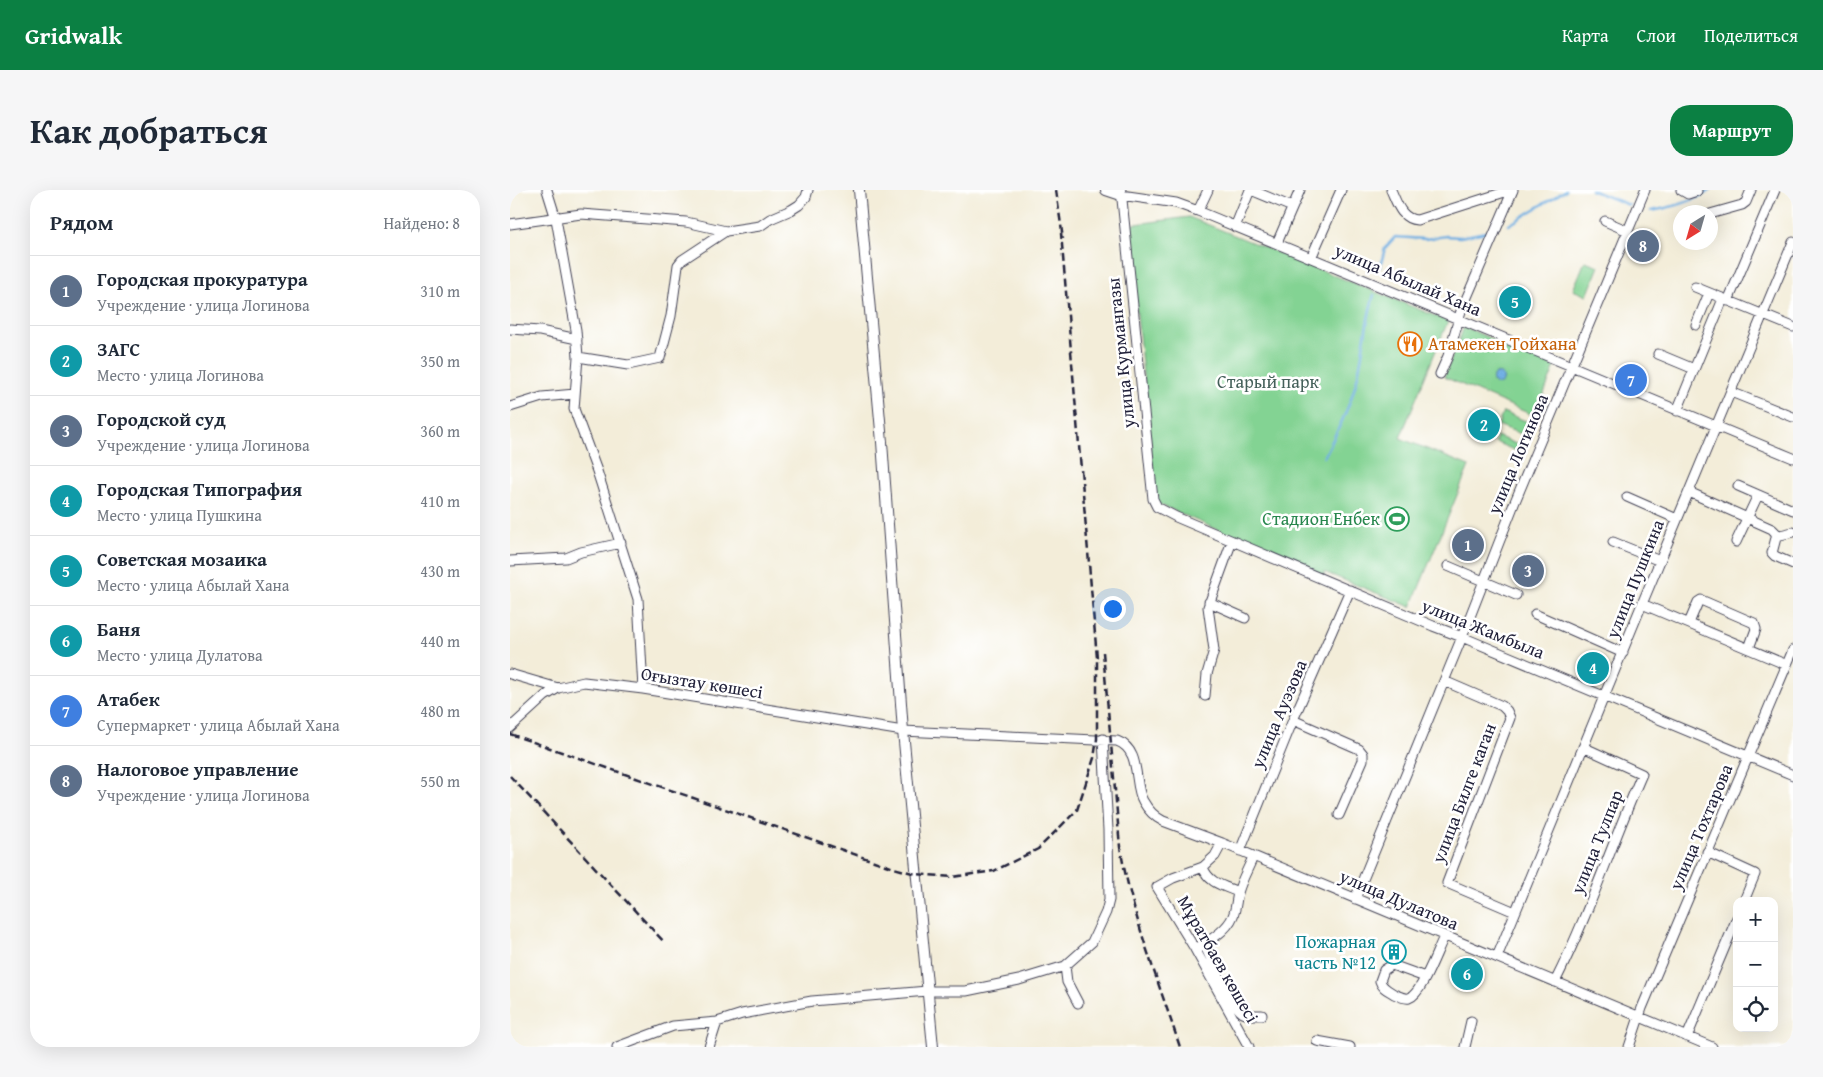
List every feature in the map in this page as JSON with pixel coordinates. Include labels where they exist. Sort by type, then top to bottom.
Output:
[{"type":"street","points":[[547,190],[556,218],[577,339],[578,357],[574,409],[597,471],[638,599],[643,689]]},
{"type":"street","points":[[510,224],[581,214],[686,222],[726,231],[760,226],[799,205],[806,198],[808,190]]},
{"type":"street","points":[[859,190],[878,396],[903,731],[933,1047]]},
{"type":"street","points":[[1106,190],[1121,192]]},
{"type":"street","points":[[1198,211],[1208,190]]},
{"type":"street","points":[[1235,227],[1250,190],[1292,207]]},
{"type":"street","points":[[1277,243],[1300,190]]},
{"type":"street","points":[[1311,258],[1341,190]]},
{"type":"street","points":[[1391,190],[1403,214],[1408,219],[1417,220],[1512,190]]},
{"type":"street","points":[[1440,374],[1448,356],[1459,319],[1512,190]]},
{"type":"street","name":"улица Логинова","points":[[1355,899],[1514,504],[1646,190]]},
{"type":"street","points":[[1681,190],[1688,194],[1697,190]]},
{"type":"street","points":[[1718,212],[1742,205],[1746,202],[1752,190]]},
{"type":"street","points":[[1677,411],[1775,190]]},
{"type":"street","name":"улица Абылай Хана","points":[[1121,192],[1176,203],[1198,211],[1793,458]]},
{"type":"street","name":"улица Курмангазы","points":[[1121,192],[1152,500],[1161,510]]},
{"type":"street","points":[[1605,221],[1628,231]]},
{"type":"street","points":[[578,357],[628,364],[660,358],[671,316],[678,265],[682,260],[726,231]]},
{"type":"street","name":"улица Пушкина","points":[[1497,957],[1793,242]]},
{"type":"street","points":[[1695,287],[1793,326]]},
{"type":"street","points":[[1696,326],[1709,293]]},
{"type":"street","points":[[510,329],[540,331],[577,339]]},
{"type":"street","points":[[1658,354],[1694,369]]},
{"type":"street","points":[[1731,392],[1793,417]]},
{"type":"street","points":[[510,407],[542,396],[575,394]]},
{"type":"street","points":[[1738,486],[1793,510]]},
{"type":"street","points":[[1689,492],[1775,531],[1776,536],[1772,553],[1793,564]]},
{"type":"street","points":[[1736,542],[1746,517],[1758,496]]},
{"type":"street","points":[[1627,497],[1677,519]]},
{"type":"street","name":"улица Жамбыла","points":[[1161,510],[1433,626],[1793,775]]},
{"type":"street","points":[[1776,536],[1793,532]]},
{"type":"street","points":[[1205,696],[1206,674],[1214,650],[1209,619],[1210,602],[1232,540]]},
{"type":"street","points":[[1613,542],[1660,560]]},
{"type":"street","points":[[510,561],[566,558],[581,552],[621,543]]},
{"type":"street","points":[[1448,566],[1516,595]]},
{"type":"street","name":"улица Ауэзова","points":[[1240,851],[1293,720],[1350,590]]},
{"type":"street","points":[[1689,623],[1698,602],[1701,600],[1754,623],[1756,629],[1749,648]]},
{"type":"street","points":[[1210,602],[1245,618]]},
{"type":"street","points":[[1642,604],[1787,665]]},
{"type":"street","points":[[1535,614],[1623,652]]},
{"type":"street","name":"улица Тохтарова","points":[[1630,1047],[1707,852],[1793,650]]},
{"type":"street","points":[[510,674],[558,688]]},
{"type":"street","name":"улица Билге каган","points":[[1444,681],[1502,706],[1510,718],[1448,883],[1516,912]]},
{"type":"street","name":"Оғызтау көшесі","points":[[510,728],[545,696],[558,688],[584,682],[643,689],[903,731],[1117,741]]},
{"type":"street","points":[[1293,720],[1359,749],[1364,754],[1339,815]]},
{"type":"street","points":[[617,1047],[672,1026],[717,1022],[742,1014],[812,1001],[927,991],[966,991],[1018,980],[1065,966],[1092,942],[1102,920],[1108,900],[1108,830],[1103,739]]},
{"type":"street","name":"улица Дулатова","points":[[1117,741],[1125,745],[1133,758],[1143,802],[1155,816],[1163,821],[1222,843],[1712,1047]]},
{"type":"street","name":"улица Тулпар","points":[[1555,982],[1642,774],[1583,747]]},
{"type":"street","points":[[1222,843],[1215,856],[1203,868],[1208,878],[1213,882],[1238,892]]},
{"type":"street","points":[[1707,852],[1755,874],[1746,897]]},
{"type":"street","points":[[1194,949],[1227,927],[1236,908],[1238,892],[1253,857]]},
{"type":"street","name":"Мұратбаев көшесі","points":[[1203,868],[1174,878],[1157,887],[1249,1047]]},
{"type":"street","points":[[1687,1037],[1733,928]]},
{"type":"street","points":[[1425,977],[1392,965],[1384,970],[1380,981],[1384,987],[1407,998],[1414,995],[1425,977],[1444,936]]},
{"type":"street","points":[[1204,944],[1220,978],[1242,1012],[1250,1015],[1262,1015]]},
{"type":"street","points":[[1065,966],[1068,982],[1078,1003]]},
{"type":"street","points":[[1465,1047],[1471,1021]]},
{"type":"street","points":[[708,1047],[717,1022]]},
{"type":"street","points":[[1317,1041],[1350,1047]]},
{"type":"green space","name":"Старый парк","points":[[1189,217],[1448,321],[1400,438],[1469,466],[1411,607],[1324,572],[1324,576],[1156,503],[1128,225]]},
{"type":"green space","points":[[1585,261],[1599,266],[1587,296],[1573,290]]},
{"type":"green space","points":[[1464,327],[1555,366],[1535,416],[1444,377]]},
{"type":"green space","points":[[1503,412],[1531,423],[1526,436],[1498,425]]},
{"type":"green space","points":[[1497,436],[1523,447],[1521,453],[1495,442]]},
{"type":"water","points":[[1496,374],[1500,374],[1503,379],[1502,383],[1496,384],[1493,381],[1493,377]]},
{"type":"waterway","points":[[1509,225],[1566,190]]},
{"type":"waterway","points":[[1591,190],[1629,205]]},
{"type":"waterway","points":[[1651,211],[1697,198],[1711,190]]},
{"type":"waterway","points":[[1380,267],[1385,248],[1395,237],[1425,239],[1446,236],[1460,237],[1486,232]]},
{"type":"waterway","points":[[1324,457],[1351,399],[1374,295]]},
{"type":"railway","points":[[1056,190],[1063,239]]},
{"type":"railway","points":[[510,734],[916,874],[952,877],[994,871],[1038,849],[1077,810],[1094,758],[1097,739],[1097,658],[1061,233]]},
{"type":"railway","points":[[1103,652],[1120,847],[1138,923],[1180,1047]]},
{"type":"railway","points":[[510,776],[665,943]]},
{"type":"place","name":"Налоговое управление","points":[[1643,246]]},
{"type":"place","name":"Советская мозаика","points":[[1515,302]]},
{"type":"place","name":"Атамекен Тойхана","points":[[1410,344]]},
{"type":"place","name":"Атабек","points":[[1631,380]]},
{"type":"place","name":"ЗАГС","points":[[1484,425]]},
{"type":"place","name":"Стадион Енбек","points":[[1397,519]]},
{"type":"place","name":"Городская прокуратура","points":[[1468,545]]},
{"type":"place","name":"Городской суд","points":[[1528,571]]},
{"type":"place","name":"Городская Типография","points":[[1593,668]]},
{"type":"place","name":"Пожарная часть №12","points":[[1394,952]]},
{"type":"place","name":"Баня","points":[[1467,974]]}]
